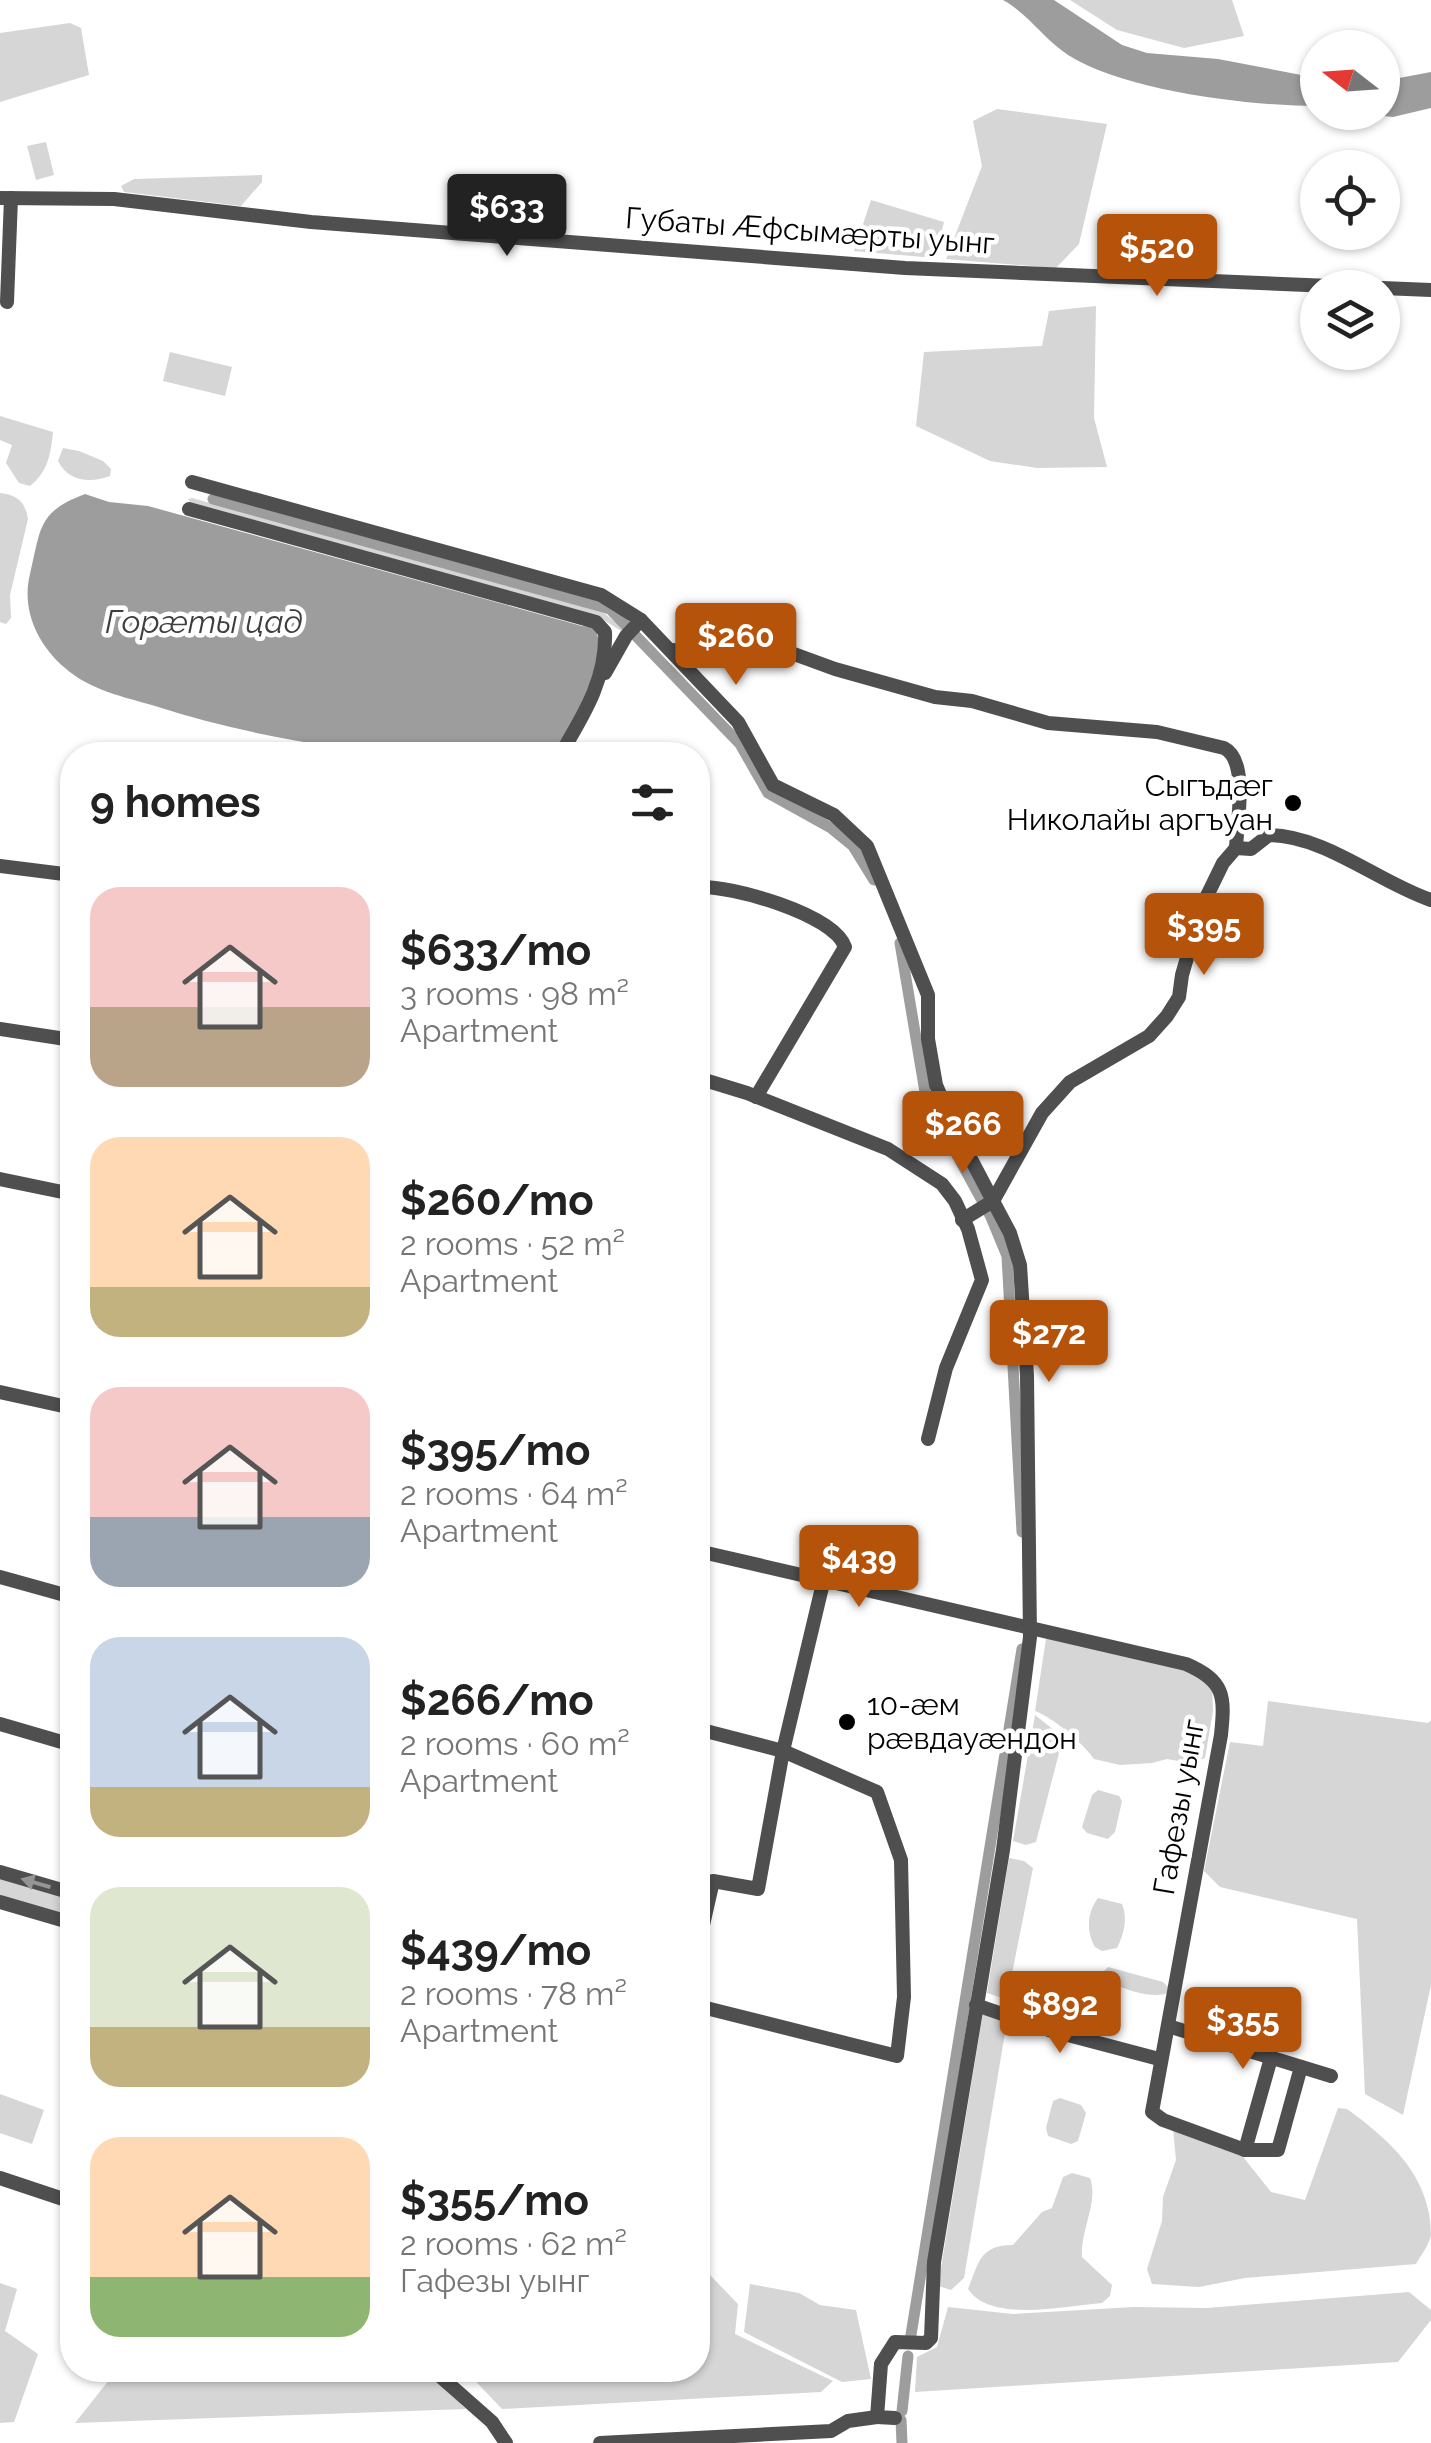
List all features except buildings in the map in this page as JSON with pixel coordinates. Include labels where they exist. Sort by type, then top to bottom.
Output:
[{"type":"street","name":"Губаты Æфсымæрты уынг","points":[[5,198],[114,199],[311,222],[905,268],[1300,285]]},
{"type":"street","points":[[5,198],[7,302]]},
{"type":"street","name":"Губаты Æфсымæрты уынг","points":[[1400,289],[1431,290]]},
{"type":"street","points":[[192,482],[600,595],[640,620],[738,722],[773,785],[834,815],[867,846],[928,995],[928,1039],[936,1085],[952,1125],[1010,1233],[1020,1265],[1027,1376],[1030,1626],[1003,1850],[934,2262],[931,2338],[926,2343],[894,2342],[881,2364],[877,2417]]},
{"type":"street","points":[[189,508],[596,622],[605,632],[606,644],[596,690]]},
{"type":"street","points":[[567,742],[626,636],[640,620]]},
{"type":"street","points":[[670,650],[794,654],[935,697],[972,700],[1048,723],[1157,732],[1224,748],[1232,752],[1240,767],[1236,848],[1223,863],[1202,906],[1182,975],[1180,997],[1149,1036],[1070,1082],[1042,1113],[991,1202],[966,1218]]},
{"type":"street","points":[[1236,848],[1250,850],[1269,834],[1286,835],[1431,900]]},
{"type":"street","points":[[0,866],[60,874]]},
{"type":"street","points":[[710,888],[740,891],[796,912],[837,934],[845,947],[756,1097]]},
{"type":"street","points":[[0,1028],[60,1038]]},
{"type":"street","points":[[710,1082],[888,1149],[942,1184],[966,1218],[982,1280],[960,1328],[928,1439]]},
{"type":"street","points":[[0,1178],[60,1191]]},
{"type":"street","points":[[0,1392],[60,1405]]},
{"type":"street","name":"Гафезы уынг","points":[[710,1554],[1186,1664],[1220,1687],[1224,1706],[1221,1735],[1152,2112],[1163,2120],[1245,2150]]},
{"type":"street","points":[[0,1577],[60,1594]]},
{"type":"street","points":[[710,1890],[712,1880],[758,1890],[783,1751],[824,1580]]},
{"type":"street","points":[[0,1724],[60,1741]]},
{"type":"street","points":[[710,1732],[783,1751],[876,1792],[901,1860],[904,1997],[897,2056],[710,2012]]},
{"type":"street","points":[[0,1872],[60,1890]]},
{"type":"street","points":[[0,1902],[60,1920]]},
{"type":"street","points":[[976,2005],[1048,2030],[1159,2058]]},
{"type":"street","points":[[1168,2026],[1332,2076]]},
{"type":"street","points":[[1271,2058],[1245,2150],[1278,2150],[1301,2067]]},
{"type":"street","points":[[0,2178],[60,2198]]},
{"type":"street","points":[[447,2382],[492,2422],[506,2443]]},
{"type":"street","points":[[600,2443],[831,2432],[848,2421],[895,2418]]},
{"type":"shaded area","points":[[1070,0],[1232,0],[1244,36],[1184,48],[1117,30]]},
{"type":"shaded area","points":[[70,23],[81,28],[89,75],[0,102],[0,33]]},
{"type":"shaded area","points":[[997,109],[1107,124],[1079,244],[1056,268],[946,259],[982,166],[973,121]]},
{"type":"shaded area","points":[[46,142],[54,175],[36,180],[27,146]]},
{"type":"shaded area","points":[[262,175],[262,182],[241,206],[124,192],[121,186],[134,179]]},
{"type":"shaded area","points":[[871,200],[944,222],[935,258],[854,251]]},
{"type":"shaded area","points":[[1096,306],[1094,418],[1107,467],[1037,468],[990,461],[916,426],[924,352],[1042,346],[1049,311]]},
{"type":"shaded area","points":[[170,352],[232,367],[225,396],[163,381]]},
{"type":"shaded area","points":[[0,416],[53,432],[45,468],[30,486],[19,483],[6,463],[12,445],[0,440]]},
{"type":"shaded area","points":[[63,448],[103,461],[111,469],[110,476],[94,480],[73,477],[58,461]]},
{"type":"shaded area","points":[[0,493],[19,500],[28,519],[10,595],[11,618],[6,624],[0,622]]},
{"type":"shaded area","points":[[188,499],[604,613],[623,628],[621,631],[599,617],[190,502]]},
{"type":"shaded area","points":[[1047,1632],[1188,1660],[1212,1686],[1213,1711],[1205,1758],[1190,1763],[1167,1759],[1120,1765],[1094,1759],[1067,1731],[1035,1711]]},
{"type":"shaded area","points":[[1268,1701],[1428,1723],[1431,1720],[1431,1985],[1403,2115],[1365,2094],[1357,1919],[1220,1887],[1204,1871],[1230,1742],[1263,1746]]},
{"type":"shaded area","points":[[1035,1715],[1059,1734],[1059,1753],[1036,1842],[1026,1845],[1013,1841]]},
{"type":"shaded area","points":[[1098,1790],[1119,1796],[1122,1801],[1115,1832],[1108,1839],[1087,1833],[1082,1827],[1092,1795]]},
{"type":"shaded area","points":[[1009,1858],[1033,1868],[1008,1994],[1002,1998],[987,1993]]},
{"type":"shaded area","points":[[0,1877],[60,1894],[60,1916],[0,1899]]},
{"type":"shaded area","points":[[1098,1898],[1122,1904],[1124,1926],[1117,1948],[1102,1951],[1092,1941],[1090,1916]]},
{"type":"shaded area","points":[[1108,1967],[1163,1982],[1167,1993],[1143,1994],[1114,1984],[1100,1975]]},
{"type":"shaded area","points":[[984,2007],[1003,2013],[1006,2027],[964,2278],[951,2290],[938,2286]]},
{"type":"shaded area","points":[[0,2094],[44,2110],[32,2144],[0,2133]]},
{"type":"shaded area","points":[[1060,2098],[1081,2105],[1086,2113],[1078,2141],[1071,2144],[1048,2136],[1046,2128],[1053,2101]]},
{"type":"shaded area","points":[[1338,2108],[1347,2109],[1392,2146],[1424,2194],[1431,2235],[1416,2264],[1245,2278],[1199,2287],[1152,2284],[1147,2269],[1162,2221],[1163,2197],[1176,2160],[1173,2129],[1232,2143],[1271,2192],[1305,2200]]},
{"type":"shaded area","points":[[1072,2173],[1090,2178],[1092,2197],[1082,2257],[1112,2285],[1110,2296],[1102,2303],[1029,2310],[993,2306],[979,2299],[968,2289],[982,2257],[994,2248],[1013,2245],[1042,2212],[1052,2208],[1063,2177]]},
{"type":"shaded area","points":[[710,2275],[738,2304],[735,2334],[833,2381],[821,2392],[502,2409],[476,2382],[710,2382]]},
{"type":"shaded area","points":[[0,2283],[17,2289],[5,2331],[38,2354],[14,2422],[0,2423]]},
{"type":"shaded area","points":[[750,2284],[799,2293],[820,2305],[856,2310],[871,2379],[842,2382],[744,2332]]},
{"type":"shaded area","points":[[1409,2292],[1431,2310],[1431,2320],[1398,2362],[915,2392],[917,2357],[937,2347],[948,2307],[1013,2314],[1134,2307],[1207,2308]]},
{"type":"shaded area","points":[[107,2382],[438,2382],[466,2409],[75,2423]]},
{"type":"water","points":[[1003,0],[1054,0],[1122,45],[1147,53],[1218,59],[1300,75],[1300,105],[1189,94],[1122,78],[1068,55]]},
{"type":"water","points":[[1431,72],[1431,108],[1400,115],[1400,78]]},
{"type":"water","name":"Горӕты цад","points":[[85,494],[109,502],[148,506],[595,627],[599,643],[594,677],[560,742],[305,742],[219,724],[108,692],[75,676],[55,659],[40,638],[30,613],[28,587],[36,545],[49,515]]},
{"type":"waterway","points":[[213,499],[610,609],[740,744],[768,793],[831,828],[853,846],[874,880]]},
{"type":"waterway","points":[[900,943],[926,1098],[990,1215],[1007,1256],[1022,1532]]},
{"type":"waterway","points":[[910,2341],[1022,1649]]},
{"type":"waterway","points":[[902,2411],[908,2356]]},
{"type":"waterway","points":[[901,2420],[902,2443]]},
{"type":"place","name":"Сыгъдæг Николайы аргъуан","points":[[1293,803]]},
{"type":"place","name":"10-æм рӕвдауӕндон","points":[[847,1722]]}]
